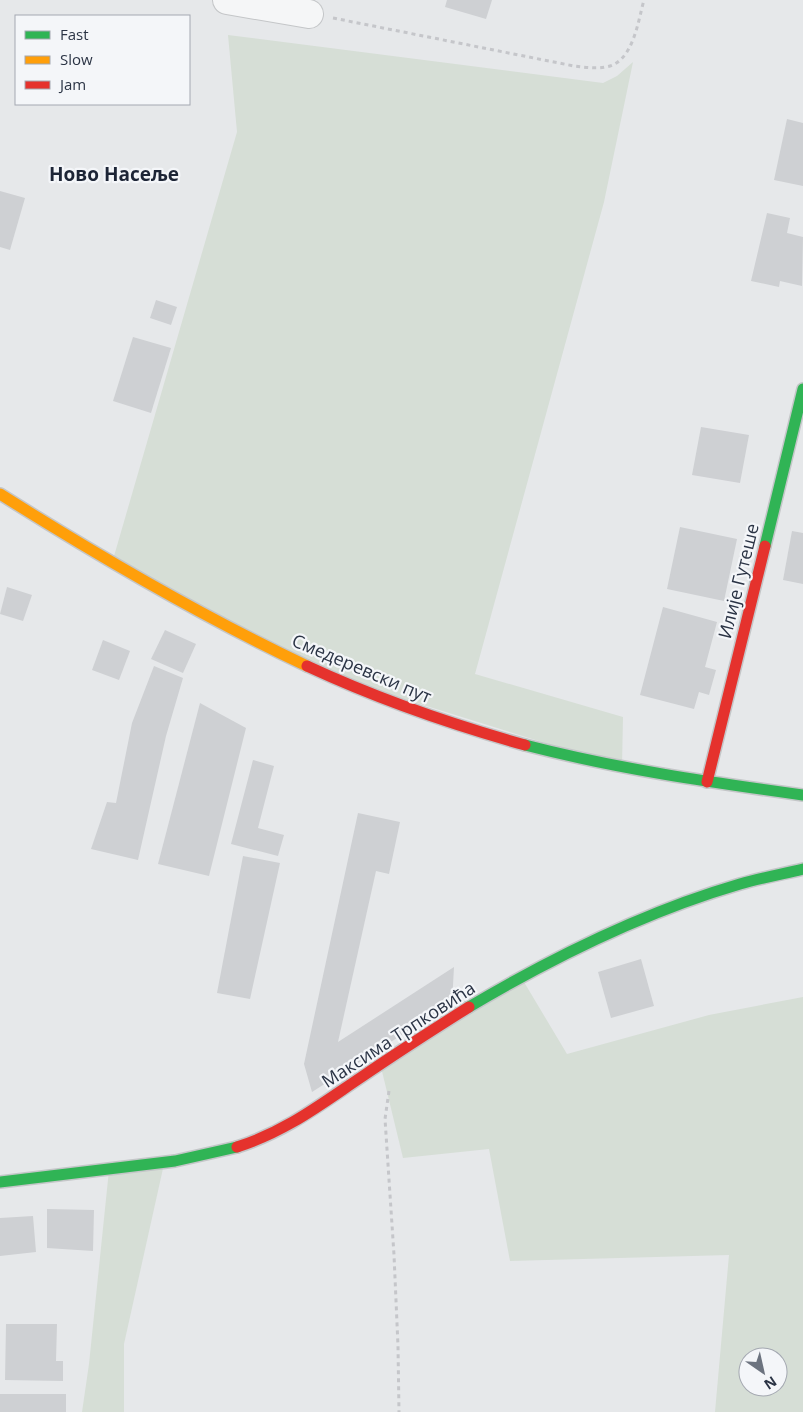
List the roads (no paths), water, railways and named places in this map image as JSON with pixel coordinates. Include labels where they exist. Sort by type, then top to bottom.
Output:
[{"type":"street","points":[[227,0],[310,14]]},
{"type":"street","name":"Илије Гутеше","points":[[707,782],[803,389]]},
{"type":"street","name":"Смедеревски пут","points":[[0,494],[112,562],[216,621],[378,698],[524,744],[622,767],[707,782],[803,795]]},
{"type":"street","name":"Максима Трпковића","points":[[0,1182],[164,1164],[227,1152],[273,1134],[389,1058],[521,976],[554,958],[605,934],[739,884],[803,869]]},
{"type":"district","name":"Ново Насеље","points":[[114,174]]}]
